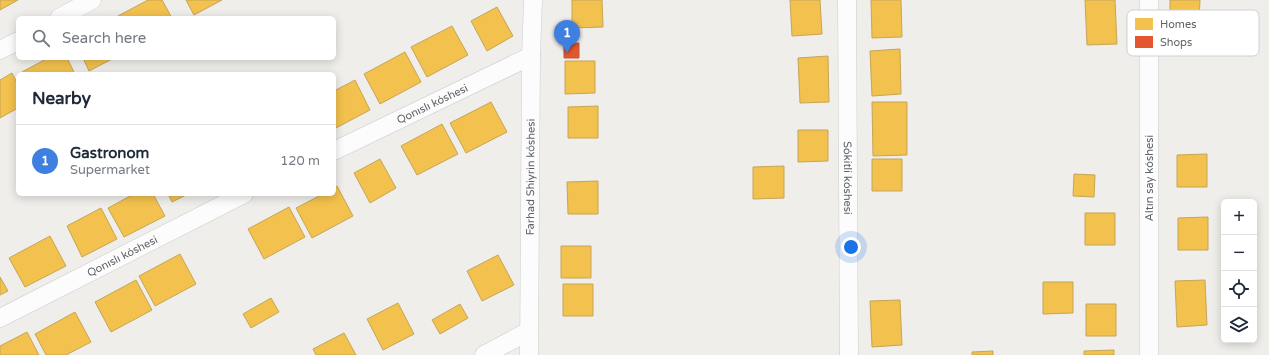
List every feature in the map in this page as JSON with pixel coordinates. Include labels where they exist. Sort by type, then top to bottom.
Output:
[{"type":"street","points":[[63,16],[92,0]]},
{"type":"street","name":"Farhad Shiyrin kóshesi","points":[[530,355],[531,56],[534,0]]},
{"type":"street","name":"Sókitli kóshesi","points":[[847,0],[849,355]]},
{"type":"street","points":[[0,50],[16,42]]},
{"type":"street","name":"Qonıslı kóshesi","points":[[336,150],[531,56]]},
{"type":"street","name":"Altın say kóshesi","points":[[1149,56],[1149,355]]},
{"type":"street","name":"Qonıslı kóshesi","points":[[0,318],[240,196]]},
{"type":"street","points":[[484,355],[529,331]]},
{"type":"building: Homes","points":[[0,0],[18,0],[0,10]]},
{"type":"building: Homes","points":[[148,0],[162,0],[171,16],[118,16]]},
{"type":"building: Homes","points":[[186,0],[222,0],[194,15]]},
{"type":"building: Homes","points":[[572,0],[602,0],[603,27],[572,28]]},
{"type":"building: Homes","points":[[790,0],[820,0],[822,34],[792,36]]},
{"type":"building: Homes","points":[[871,0],[901,0],[902,37],[872,38]]},
{"type":"building: Homes","points":[[1085,0],[1115,0],[1117,44],[1087,45]]},
{"type":"building: Homes","points":[[1170,0],[1200,0],[1200,10],[1170,10]]},
{"type":"building: Homes","points":[[497,7],[513,36],[487,51],[471,21]]},
{"type":"building: Homes","points":[[452,26],[468,55],[427,77],[411,47]]},
{"type":"building: Homes","points":[[900,49],[901,94],[872,96],[870,51]]},
{"type":"building: Homes","points":[[405,52],[421,82],[380,104],[364,74]]},
{"type":"building: Homes","points":[[828,56],[829,102],[800,103],[798,58]]},
{"type":"building: Homes","points":[[44,60],[68,60],[74,72],[22,72]]},
{"type":"building: Homes","points":[[84,60],[110,60],[89,71]]},
{"type":"building: Homes","points":[[565,61],[595,61],[595,93],[565,94]]},
{"type":"building: Homes","points":[[12,73],[16,81],[16,109],[0,118],[0,80]]},
{"type":"building: Homes","points":[[355,80],[370,110],[336,128],[336,90]]},
{"type":"building: Homes","points":[[491,102],[507,132],[466,153],[450,123]]},
{"type":"building: Homes","points":[[872,102],[907,102],[907,155],[873,156]]},
{"type":"building: Homes","points":[[598,106],[598,138],[568,138],[568,107]]},
{"type":"building: Homes","points":[[442,124],[458,154],[417,175],[401,146]]},
{"type":"building: Homes","points":[[798,130],[828,130],[828,161],[798,162]]},
{"type":"building: Homes","points":[[1207,154],[1207,187],[1177,187],[1177,155]]},
{"type":"building: Homes","points":[[380,159],[396,188],[370,203],[354,173]]},
{"type":"building: Homes","points":[[872,159],[902,159],[902,191],[872,191]]},
{"type":"building: Homes","points":[[784,166],[784,198],[753,199],[753,167]]},
{"type":"building: Homes","points":[[1074,174],[1095,175],[1094,197],[1073,196]]},
{"type":"building: Homes","points":[[598,181],[598,214],[568,214],[567,182]]},
{"type":"building: Homes","points":[[337,186],[353,216],[312,238],[296,208],[319,196],[336,196]]},
{"type":"building: Homes","points":[[130,196],[154,196],[165,216],[124,237],[108,208]]},
{"type":"building: Homes","points":[[169,196],[184,196],[172,202]]},
{"type":"building: Homes","points":[[289,207],[305,237],[264,259],[248,229]]},
{"type":"building: Homes","points":[[101,208],[117,239],[82,257],[67,226]]},
{"type":"building: Homes","points":[[1085,213],[1115,213],[1115,245],[1085,245]]},
{"type":"building: Homes","points":[[1208,217],[1208,250],[1178,250],[1178,218]]},
{"type":"building: Homes","points":[[50,236],[66,266],[25,287],[9,258]]},
{"type":"building: Homes","points":[[561,246],[591,246],[591,278],[561,278]]},
{"type":"building: Homes","points":[[180,254],[196,284],[155,306],[139,276]]},
{"type":"building: Homes","points":[[498,255],[514,285],[482,301],[467,271]]},
{"type":"building: Homes","points":[[0,277],[8,291],[0,295]]},
{"type":"building: Homes","points":[[136,280],[152,310],[111,332],[95,302]]},
{"type":"building: Homes","points":[[1205,280],[1207,325],[1177,327],[1175,281]]},
{"type":"building: Homes","points":[[1043,282],[1073,282],[1073,313],[1043,314]]},
{"type":"building: Homes","points":[[563,284],[593,284],[593,316],[563,316]]},
{"type":"building: Homes","points":[[271,298],[279,312],[251,328],[243,314]]},
{"type":"building: Homes","points":[[900,300],[902,345],[872,347],[870,301]]},
{"type":"building: Homes","points":[[398,303],[414,334],[383,350],[367,319]]},
{"type":"building: Homes","points":[[460,304],[468,318],[440,334],[432,320]]},
{"type":"building: Homes","points":[[1086,304],[1116,304],[1116,336],[1086,336]]},
{"type":"building: Homes","points":[[75,312],[91,342],[66,355],[46,355],[35,334]]},
{"type":"building: Homes","points":[[27,332],[39,355],[0,355],[0,346]]},
{"type":"building: Homes","points":[[344,333],[356,355],[316,355],[313,349]]},
{"type":"building: Homes","points":[[1114,350],[1114,355],[1084,355],[1084,351]]},
{"type":"building: Homes","points":[[993,351],[993,355],[972,355],[972,352]]},
{"type":"building: Shops","points":[[579,43],[579,58],[564,58],[564,44]]},
{"type":"place","name":"Gastronom","points":[[567,53]]}]
